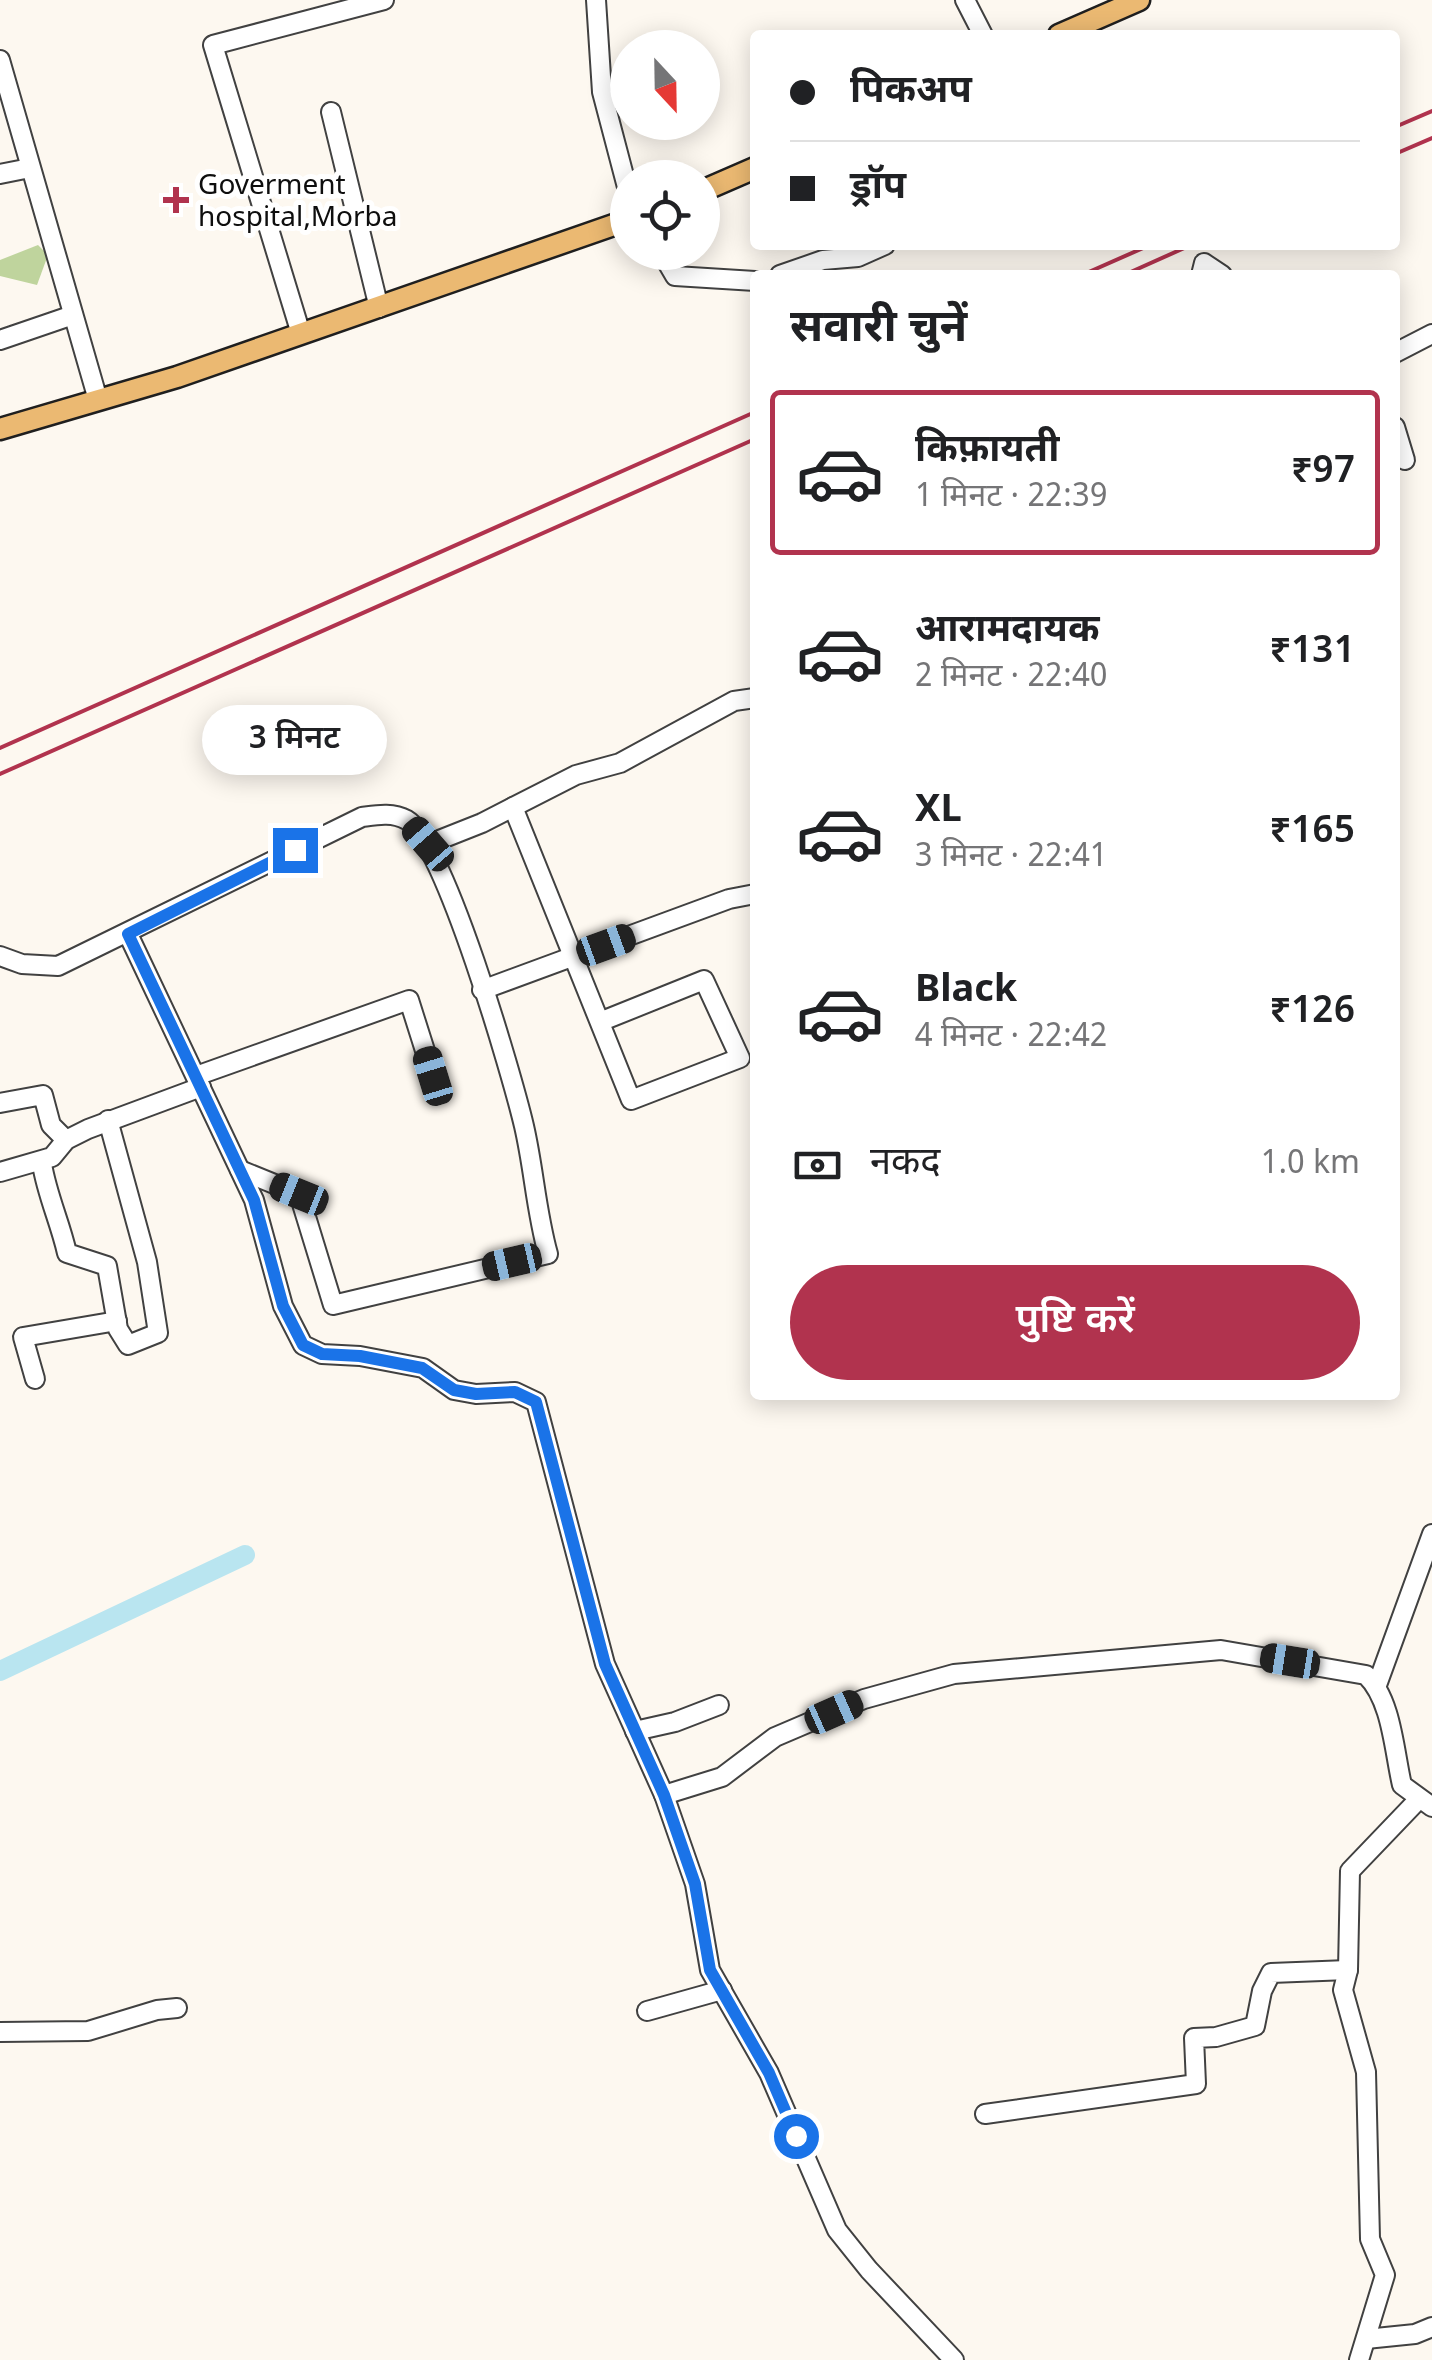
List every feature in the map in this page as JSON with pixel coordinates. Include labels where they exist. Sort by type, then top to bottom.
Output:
[{"type":"main road","points":[[1070,30],[1139,0]]},
{"type":"main road","points":[[720,183],[750,170]]},
{"type":"main road","points":[[0,429],[301,334],[610,226]]},
{"type":"street","points":[[301,334],[213,45],[384,0]]},
{"type":"street","points":[[596,0],[602,92],[620,160]]},
{"type":"street","points":[[965,0],[981,30]]},
{"type":"street","points":[[0,60],[98,400]]},
{"type":"street","points":[[331,112],[379,308]]},
{"type":"street","points":[[0,174],[30,168]]},
{"type":"street","points":[[794,270],[874,250]]},
{"type":"street","points":[[672,270],[675,276],[750,280]]},
{"type":"street","points":[[0,340],[73,315]]},
{"type":"street","points":[[1400,350],[1432,334]]},
{"type":"street","points":[[1400,444],[1405,460]]},
{"type":"street","points":[[428,844],[482,824],[576,775],[620,763],[734,701],[750,699]]},
{"type":"street","points":[[512,806],[631,1100],[740,1058],[704,980],[602,1021]]},
{"type":"street","points":[[0,956],[22,964],[58,966],[362,817],[386,814],[408,820],[428,844],[482,990],[524,1127],[535,1208],[548,1254],[333,1305],[299,1194],[240,1170]]},
{"type":"street","points":[[482,990],[729,899],[750,895]]},
{"type":"street","points":[[128,934],[254,1200],[283,1306],[303,1345],[322,1354],[360,1356],[422,1368],[454,1390],[476,1394],[515,1392],[536,1402],[605,1664],[664,1795],[695,1884],[710,1970],[769,2073],[837,2230],[954,2360]]},
{"type":"street","points":[[0,1172],[52,1156],[66,1140],[198,1082],[409,1000],[433,1076]]},
{"type":"street","points":[[0,1103],[43,1095],[50,1125],[66,1140]]},
{"type":"street","points":[[42,1164],[46,1190],[58,1213],[67,1253],[107,1266],[117,1321],[128,1345],[158,1333],[147,1262],[108,1120]]},
{"type":"street","points":[[35,1379],[23,1338],[117,1321]]},
{"type":"street","points":[[1377,1686],[1432,1534]]},
{"type":"street","points":[[664,1795],[722,1776],[774,1737],[864,1698],[954,1674],[1221,1650],[1366,1674],[1377,1686],[1402,1786],[1425,1804],[1350,1871],[1348,1970],[1343,1990],[1366,2072],[1370,2238],[1384,2275],[1359,2360]]},
{"type":"street","points":[[636,1732],[720,1705]]},
{"type":"street","points":[[986,2114],[1196,2084],[1194,2038],[1216,2037],[1255,2026],[1262,1991],[1271,1973],[1348,1970]]},
{"type":"street","points":[[647,2011],[722,1990]]},
{"type":"street","points":[[0,2032],[88,2031],[156,2010],[177,2008]]},
{"type":"street","points":[[1366,2338],[1415,2334],[1432,2328]]},
{"type":"green space","points":[[38,245],[48,255],[37,285],[0,276],[0,260]]},
{"type":"waterway","points":[[0,1671],[245,1555]]},
{"type":"railway","points":[[1400,125],[1432,111]]},
{"type":"railway","points":[[1400,152],[1432,138]]},
{"type":"railway","points":[[1093,270],[1139,250]]},
{"type":"railway","points":[[1135,270],[1180,250]]},
{"type":"railway","points":[[0,748],[750,414]]},
{"type":"railway","points":[[0,774],[750,441]]},
{"type":"place","name":"Goverment hospital,Morba","points":[[176,200]]},
{"type":"route","points":[[295,850],[128,934],[254,1200],[283,1306],[303,1345],[322,1354],[360,1356],[422,1368],[454,1390],[476,1394],[515,1392],[536,1402],[605,1664],[664,1795],[695,1884],[710,1970],[769,2073],[796,2136]]}]
